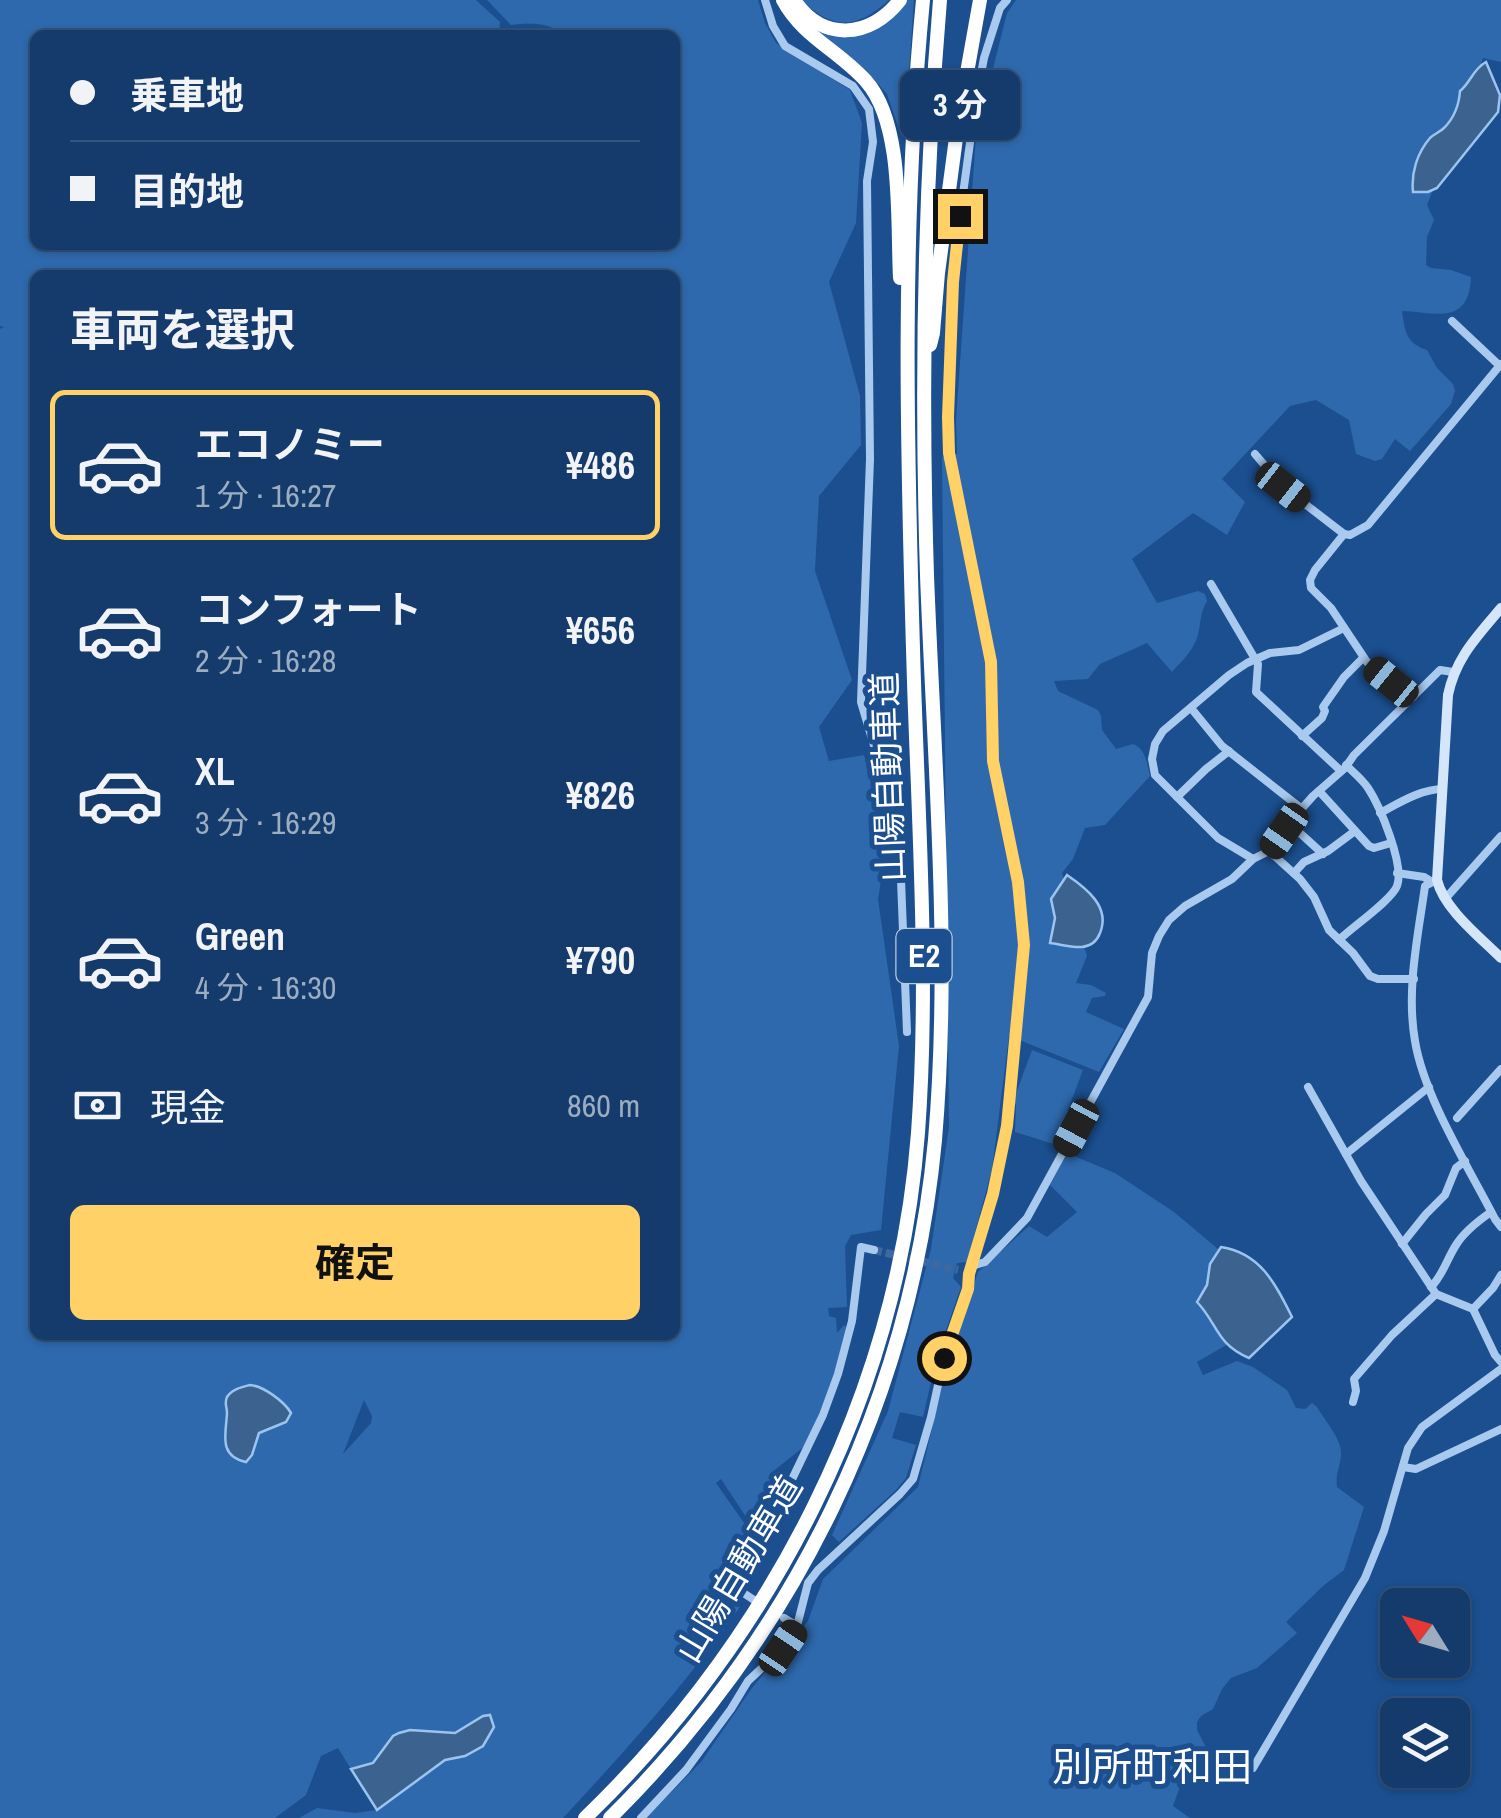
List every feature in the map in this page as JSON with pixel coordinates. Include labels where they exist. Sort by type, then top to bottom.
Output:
[{"type":"highway","points":[[783,0],[804,30],[866,81],[887,119],[894,154],[909,453]]},
{"type":"highway","points":[[794,0],[802,12],[833,30],[869,27],[888,16],[900,0]]},
{"type":"highway","name":"山陽自動車道","points":[[585,1818],[624,1780],[698,1693],[735,1643],[793,1548],[847,1434],[878,1346],[898,1269],[918,1138],[924,1000],[908,294],[923,0]]},
{"type":"highway","name":"山陽自動車道","points":[[610,1818],[676,1747],[720,1691],[782,1603],[839,1498],[894,1350],[926,1207],[934,1141],[941,908],[927,572],[924,366],[940,0]]},
{"type":"highway","points":[[924,366],[934,333],[950,175],[980,0]]},
{"type":"main road","points":[[1501,608],[1453,672],[1434,881],[1445,899],[1501,958]]},
{"type":"street","points":[[766,0],[772,26],[784,46],[854,86],[869,109],[874,142],[867,182],[870,459],[860,702],[899,829],[907,1032]]},
{"type":"street","points":[[641,1818],[686,1770],[748,1680],[783,1648],[797,1626],[808,1583],[818,1570],[912,1479],[944,1358],[968,1289],[1007,1126],[1024,945],[1018,882],[993,761],[991,662],[949,453],[948,417],[953,282],[972,124],[984,58],[1000,8],[1007,0]]},
{"type":"street","points":[[1255,454],[1283,487],[1344,534],[1350,535],[1368,525],[1500,365],[1452,321]]},
{"type":"street","points":[[1344,534],[1310,580],[1311,588],[1330,608],[1363,658],[1413,697]]},
{"type":"street","points":[[1211,584],[1256,659],[1256,692],[1302,736],[1371,792],[1380,812],[1398,873],[1396,888],[1339,940]]},
{"type":"street","points":[[1253,859],[1218,838],[1155,774],[1155,744],[1163,732],[1228,675],[1256,659],[1299,650],[1344,628]]},
{"type":"street","points":[[1302,736],[1322,718],[1323,706],[1331,694],[1363,658]]},
{"type":"street","points":[[958,1270],[970,1270],[986,1262],[1034,1206],[1148,998],[1152,953],[1170,920],[1185,906],[1232,880],[1253,859],[1270,851],[1318,791],[1440,670],[1453,672]]},
{"type":"street","points":[[1191,708],[1229,751],[1302,809]]},
{"type":"street","points":[[1178,797],[1229,751]]},
{"type":"street","points":[[1380,812],[1435,788],[1443,789]]},
{"type":"street","points":[[1318,791],[1368,846],[1390,843]]},
{"type":"street","points":[[1290,824],[1323,854]]},
{"type":"street","points":[[1294,873],[1304,862],[1323,854],[1355,831]]},
{"type":"street","points":[[1445,899],[1501,836]]},
{"type":"street","points":[[1270,851],[1314,897],[1330,930],[1370,976],[1414,980]]},
{"type":"street","points":[[1398,873],[1434,881]]},
{"type":"street","points":[[1434,881],[1425,886],[1414,980],[1415,1044],[1429,1088],[1501,1227]]},
{"type":"street","points":[[1457,1118],[1501,1069]]},
{"type":"street","points":[[1254,1768],[1365,1578],[1384,1531],[1408,1448],[1422,1427],[1501,1366],[1473,1309],[1433,1291],[1360,1181],[1308,1087]]},
{"type":"street","points":[[1346,1154],[1429,1088]]},
{"type":"street","points":[[1402,1244],[1445,1194],[1456,1168],[1465,1161]]},
{"type":"street","points":[[1354,1402],[1354,1379],[1433,1291],[1456,1245],[1491,1212]]},
{"type":"street","points":[[754,1600],[742,1592],[755,1546],[775,1514],[822,1414],[852,1321],[862,1248],[874,1250]]},
{"type":"street","points":[[1473,1309],[1501,1275]]},
{"type":"street","points":[[1403,1467],[1416,1469],[1501,1429]]},
{"type":"street","points":[[784,1618],[797,1626]]},
{"type":"shaded area","points":[[0,0],[476,0],[500,22],[499,30],[30,30],[30,250],[680,250],[680,30],[556,30],[533,24],[511,25],[487,0],[758,0],[776,43],[850,90],[862,123],[856,223],[829,282],[860,396],[861,445],[819,496],[815,571],[852,680],[819,727],[829,761],[864,755],[887,846],[878,899],[899,1046],[881,1230],[851,1235],[845,1246],[847,1307],[828,1308],[829,1316],[836,1318],[837,1333],[844,1325],[848,1328],[837,1371],[806,1445],[771,1473],[790,1500],[752,1526],[721,1479],[716,1483],[763,1550],[724,1600],[740,1607],[677,1689],[563,1818],[299,1818],[317,1808],[355,1813],[377,1810],[445,1760],[465,1756],[494,1727],[489,1715],[455,1733],[410,1730],[393,1736],[373,1763],[351,1769],[338,1748],[321,1756],[306,1795],[275,1818],[0,1818],[0,329],[4,327],[0,326]],"holes":[[[364,1400],[371,1423],[343,1454]]]},
{"type":"shaded area","points":[[801,0],[889,0],[866,17],[845,22],[824,17]]},
{"type":"shaded area","points":[[905,0],[914,0],[905,129],[899,129],[887,94],[865,69],[808,27],[838,35],[863,34],[885,23]]},
{"type":"shaded area","points":[[1016,0],[1501,0],[1501,62],[1483,58],[1427,205],[1434,220],[1427,237],[1426,265],[1471,277],[1469,293],[1464,304],[1448,313],[1402,311],[1411,340],[1427,350],[1453,384],[1451,404],[1410,451],[1395,439],[1382,459],[1375,461],[1356,454],[1349,420],[1316,400],[1290,406],[1222,479],[1245,502],[1227,535],[1193,513],[1132,559],[1157,603],[1198,591],[1205,594],[1207,601],[1198,635],[1184,659],[1172,672],[1147,643],[1100,664],[1088,679],[1054,681],[1058,691],[1098,710],[1102,730],[1116,749],[1133,744],[1141,749],[1150,776],[1105,825],[1085,828],[1073,859],[1062,873],[1087,956],[1076,983],[1106,993],[1092,998],[1086,1012],[1124,1029],[1099,1072],[1009,1036],[992,1169],[967,1262],[957,1263],[953,1278],[961,1287],[937,1356],[923,1417],[900,1412],[892,1438],[916,1445],[906,1478],[839,1542],[832,1535],[888,1411],[931,1249],[949,1127],[942,457],[957,454],[956,420],[976,136],[1007,13]]},
{"type":"shaded area","points":[[1486,62],[1500,95],[1498,112],[1437,188],[1413,192],[1414,171],[1422,150],[1451,120],[1460,91]]},
{"type":"shaded area","points":[[1067,875],[1089,892],[1102,915],[1099,936],[1085,946],[1050,943],[1055,918],[1051,899]]},
{"type":"shaded area","points":[[1032,1050],[1083,1070],[1068,1110],[1070,1124],[1060,1146],[1015,1132],[1014,1099]]},
{"type":"shaded area","points":[[1067,1153],[1115,1173],[1174,1212],[1218,1249],[1209,1273],[1207,1299],[1213,1324],[1228,1344],[1197,1362],[1203,1375],[1237,1361],[1287,1390],[1296,1408],[1305,1409],[1312,1403],[1317,1407],[1341,1448],[1337,1487],[1364,1507],[1344,1570],[1286,1622],[1297,1633],[1257,1668],[1231,1678],[1213,1709],[1197,1722],[1209,1753],[1199,1771],[1186,1770],[1173,1806],[1190,1818],[646,1818],[701,1762],[752,1688],[808,1621],[823,1579],[918,1487],[950,1353],[978,1272],[1029,1226],[1047,1237],[1077,1212],[1050,1185]]},
{"type":"shaded area","points":[[1221,1247],[1257,1263],[1273,1282],[1292,1317],[1249,1358],[1224,1340],[1197,1302],[1207,1285],[1210,1264]]},
{"type":"shaded area","points":[[250,1385],[273,1395],[291,1413],[286,1422],[259,1433],[246,1462],[227,1449],[226,1401],[232,1392]]},
{"type":"shaded area","points":[[490,1715],[494,1727],[483,1746],[465,1756],[445,1760],[377,1810],[351,1769],[373,1763],[399,1733],[455,1733]]},
{"type":"tunnel","points":[[874,1250],[958,1270]]},
{"type":"district","name":"別所町和田","points":[[1152,1767]]},
{"type":"route","points":[[944,1358],[968,1289],[1002,1157],[1024,945],[1018,882],[993,761],[991,662],[949,453],[953,282],[960,216]]}]
